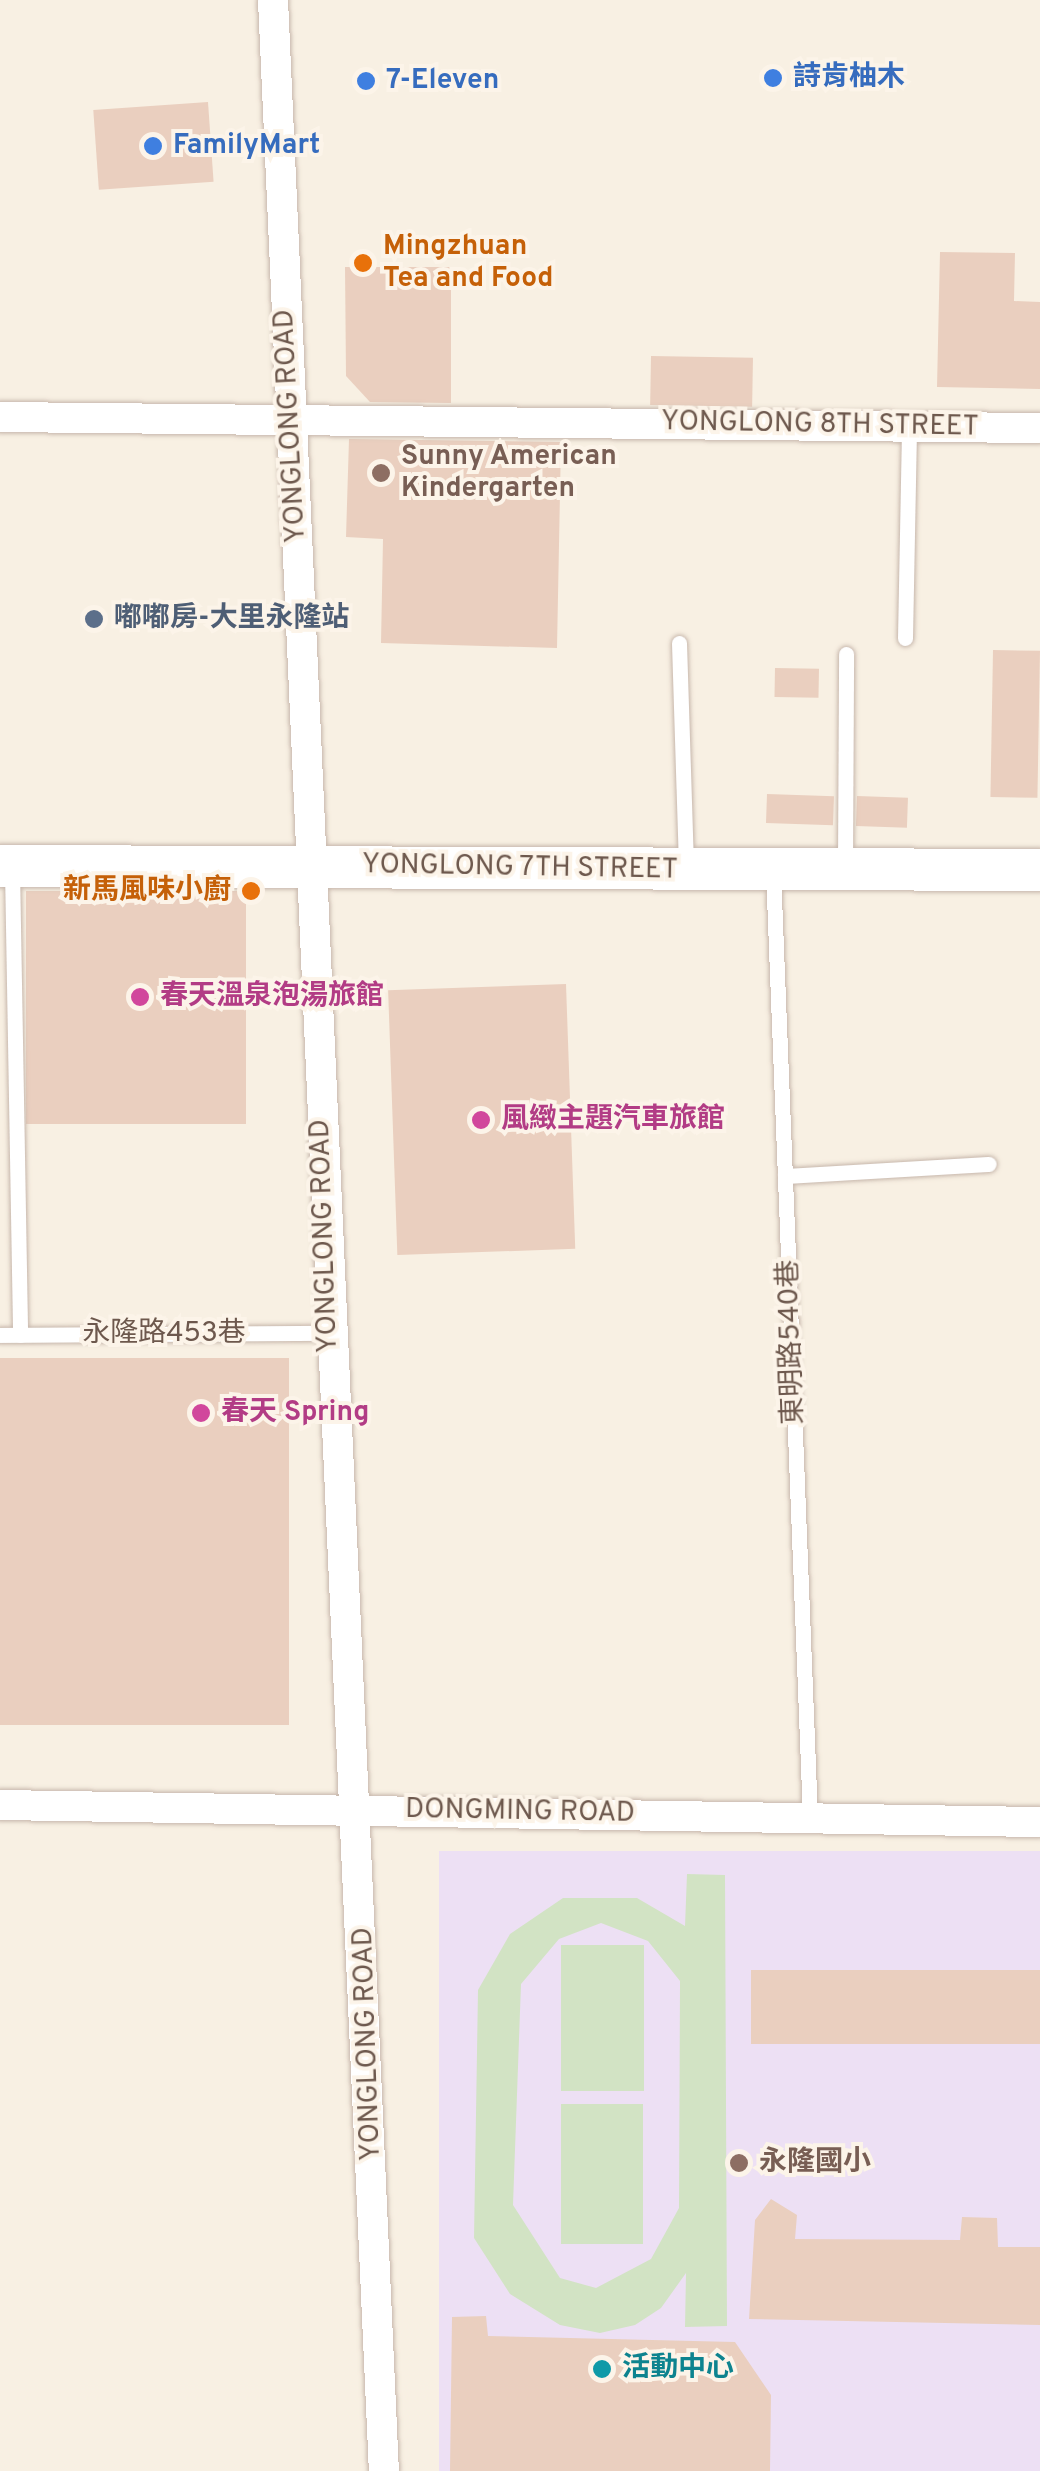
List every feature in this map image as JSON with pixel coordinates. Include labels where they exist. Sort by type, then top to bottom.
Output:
[{"type":"street","name":"YONGLONG ROAD","points":[[272,0],[315,865],[327,1332],[359,1809],[384,2471]]},
{"type":"street","name":"YONGLONG 8TH STREET","points":[[0,417],[290,417],[1040,428]]},
{"type":"street","name":"YONGLONG 7TH STREET","points":[[6,866],[1040,870]]},
{"type":"street","name":"DONGMING ROAD","points":[[0,1805],[1040,1822]]},
{"type":"lane","points":[[905,638],[909,426]]},
{"type":"lane","points":[[678,644],[686,871]]},
{"type":"lane","points":[[845,868],[846,654]]},
{"type":"lane","points":[[6,866],[20,1335]]},
{"type":"lane","name":"東明路540巷","points":[[773,867],[810,1816]]},
{"type":"lane","points":[[785,1176],[989,1164]]},
{"type":"lane","name":"永隆路453巷","points":[[0,1335],[327,1332]]},
{"type":"shaded area","name":"永隆國小","points":[[439,1851],[1040,1851],[1040,2471],[439,2471]]},
{"type":"green space","points":[[687,1874],[725,1875],[727,2326],[685,2327],[686,2273],[661,2308],[635,2325],[600,2333],[560,2325],[510,2294],[474,2238],[478,1990],[510,1934],[563,1898],[637,1898],[685,1926]],"holes":[[[601,1923],[648,1941],[680,1981],[679,2208],[651,2259],[596,2288],[560,2278],[513,2205],[521,1984],[559,1939]]]},
{"type":"green space","points":[[561,1945],[644,1945],[644,2091],[561,2091]]},
{"type":"green space","points":[[561,2104],[643,2104],[643,2244],[561,2244]]},
{"type":"building","name":"FamilyMart","points":[[208,102],[214,182],[99,190],[93,110]]},
{"type":"building","points":[[940,252],[1015,253],[1014,301],[1040,302],[1040,389],[937,387]]},
{"type":"building","points":[[345,267],[451,267],[451,403],[370,402],[346,376]]},
{"type":"building","points":[[651,356],[753,358],[752,407],[650,405]]},
{"type":"building","points":[[349,439],[561,442],[557,648],[381,643],[383,539],[346,537]]},
{"type":"building","points":[[993,650],[1040,651],[1037,798],[990,797]]},
{"type":"building","points":[[775,668],[819,669],[818,698],[774,697]]},
{"type":"building","points":[[767,794],[834,796],[833,825],[766,823]]},
{"type":"building","points":[[857,796],[908,798],[907,828],[856,826]]},
{"type":"building","name":"春天溫泉泡湯旅館","points":[[26,891],[246,891],[246,1124],[26,1124]]},
{"type":"building","name":"風緻主題汽車旅館","points":[[566,984],[575,1249],[397,1255],[388,990]]},
{"type":"building","points":[[0,1358],[289,1358],[289,1725],[0,1725]]},
{"type":"building","points":[[751,1970],[1040,1970],[1040,2044],[751,2044]]},
{"type":"building","points":[[771,2199],[797,2215],[795,2239],[960,2240],[962,2217],[997,2218],[998,2247],[1040,2247],[1040,2325],[749,2319],[755,2220]]},
{"type":"building","name":"活動中心","points":[[486,2316],[488,2336],[735,2342],[771,2395],[770,2471],[450,2471],[452,2317]]},
{"type":"place","name":"詩肯柚木","points":[[773,78]]},
{"type":"place","name":"7-Eleven","points":[[366,81]]},
{"type":"place","name":"FamilyMart","points":[[153,146]]},
{"type":"place","name":"Mingzhuan Tea and Food","points":[[363,263]]},
{"type":"place","name":"Sunny American Kindergarten","points":[[381,473]]},
{"type":"place","name":"嘟嘟房-大里永隆站","points":[[94,619]]},
{"type":"place","name":"新馬風味小廚","points":[[251,891]]},
{"type":"place","name":"春天溫泉泡湯旅館","points":[[140,997]]},
{"type":"place","name":"風緻主題汽車旅館","points":[[481,1120]]},
{"type":"place","name":"春天 Spring","points":[[201,1413]]},
{"type":"place","name":"永隆國小","points":[[739,2163]]},
{"type":"place","name":"活動中心","points":[[602,2369]]}]
